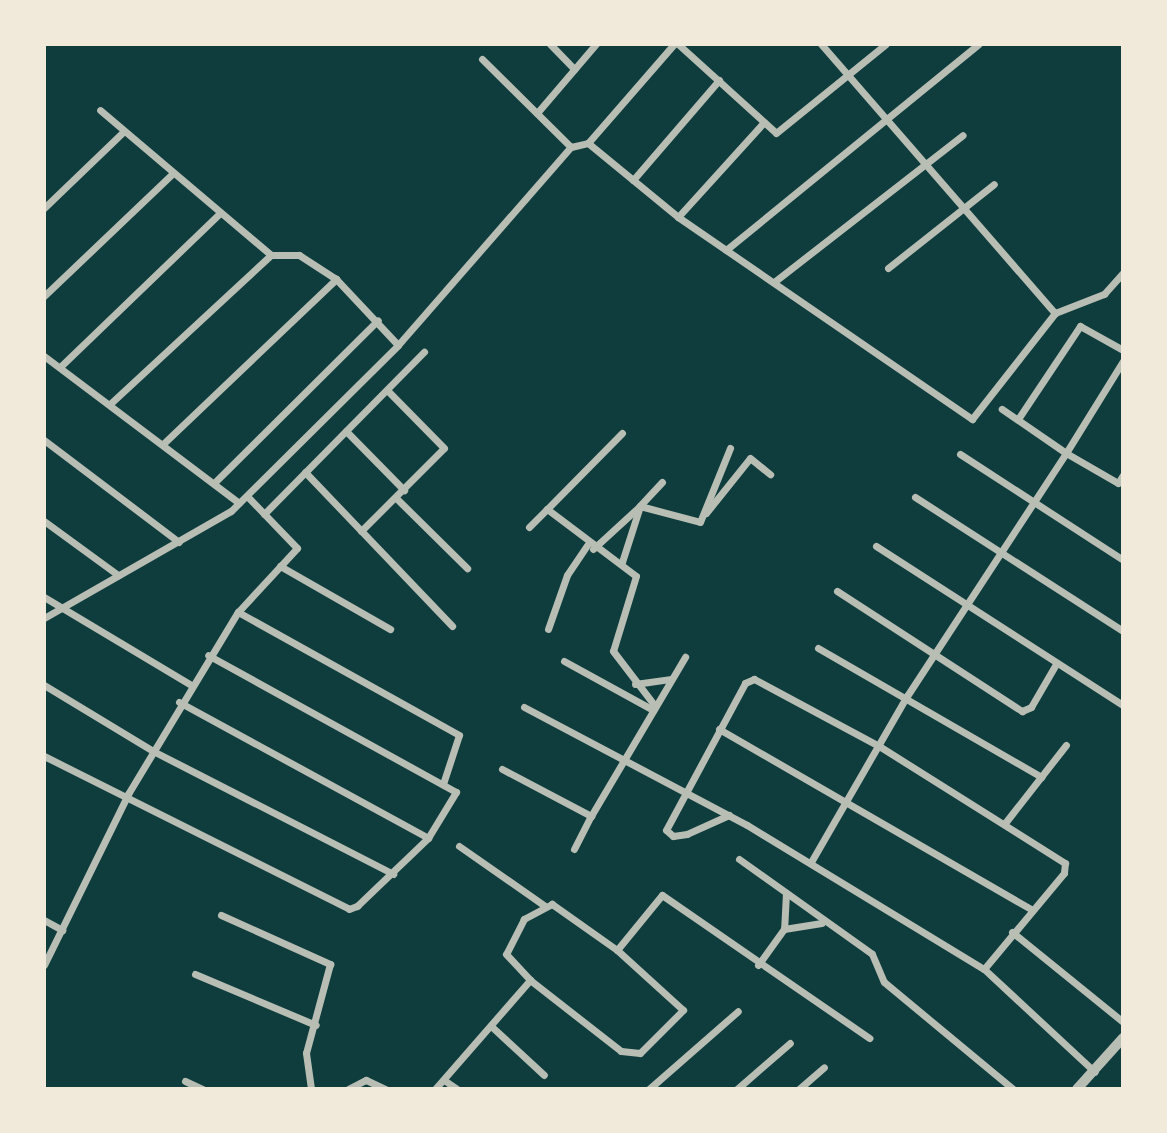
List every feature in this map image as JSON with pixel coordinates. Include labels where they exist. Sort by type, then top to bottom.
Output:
[{"type":"street","points":[[550,44],[574,69]]},
{"type":"street","points":[[537,113],[596,44]]},
{"type":"street","points":[[44,618],[58,607],[179,542],[247,496],[398,345],[571,148],[588,143],[676,44],[776,133],[849,77],[886,44]]},
{"type":"street","points":[[821,44],[1055,313]]},
{"type":"street","points":[[726,250],[890,123],[979,44]]},
{"type":"street","points":[[482,59],[571,148]]},
{"type":"street","points":[[633,180],[719,80]]},
{"type":"street","points":[[100,110],[171,175],[271,255],[299,255],[335,279],[378,320],[398,345]]},
{"type":"street","points":[[678,217],[764,122]]},
{"type":"street","points":[[44,208],[123,132]]},
{"type":"street","points":[[774,282],[963,135]]},
{"type":"street","points":[[588,143],[678,217],[972,419],[1055,313],[1104,294],[1123,274]]},
{"type":"street","points":[[44,296],[171,175]]},
{"type":"street","points":[[888,268],[994,184]]},
{"type":"street","points":[[60,367],[219,214]]},
{"type":"street","points":[[111,403],[271,255]]},
{"type":"street","points":[[164,443],[335,279]]},
{"type":"street","points":[[216,481],[378,320]]},
{"type":"street","points":[[1018,419],[1080,326],[1123,350]]},
{"type":"street","points":[[264,514],[424,352]]},
{"type":"street","points":[[44,356],[216,481],[239,503]]},
{"type":"street","points":[[811,862],[907,696],[1035,504],[1123,361]]},
{"type":"street","points":[[361,531],[444,448],[387,390]]},
{"type":"street","points":[[1002,409],[1066,453],[1120,485],[1123,475]]},
{"type":"street","points":[[346,431],[404,490]]},
{"type":"street","points":[[529,527],[622,433]]},
{"type":"street","points":[[44,440],[179,542]]},
{"type":"street","points":[[699,522],[730,448]]},
{"type":"street","points":[[960,454],[1123,560]]},
{"type":"street","points":[[699,522],[750,458],[769,474]]},
{"type":"street","points":[[305,472],[452,626]]},
{"type":"street","points":[[548,629],[567,575],[590,547],[640,506],[662,482]]},
{"type":"street","points":[[44,965],[128,794],[179,702],[238,612],[297,548],[247,496]]},
{"type":"street","points":[[915,497],[1123,631]]},
{"type":"street","points":[[396,498],[467,568]]},
{"type":"street","points":[[640,506],[699,522]]},
{"type":"street","points":[[622,562],[640,506]]},
{"type":"street","points":[[547,509],[590,547],[622,562],[636,576],[613,651],[618,663],[654,708]]},
{"type":"street","points":[[44,521],[118,575]]},
{"type":"street","points":[[876,546],[1123,705]]},
{"type":"street","points":[[280,566],[390,629]]},
{"type":"street","points":[[837,591],[932,660],[1022,711],[1031,707],[1056,664]]},
{"type":"street","points":[[44,597],[191,685]]},
{"type":"street","points":[[238,612],[458,736],[443,783]]},
{"type":"street","points":[[818,648],[907,696],[1041,777]]},
{"type":"street","points":[[44,756],[128,794],[349,909],[393,874],[428,838],[455,798],[443,783],[208,656]]},
{"type":"street","points":[[574,849],[620,762],[685,657]]},
{"type":"street","points":[[564,661],[654,708]]},
{"type":"street","points":[[635,684],[670,679]]},
{"type":"street","points":[[729,815],[673,836],[666,826],[745,683],[754,679],[879,746],[1065,863],[1064,873],[1031,909],[984,969]]},
{"type":"street","points":[[44,685],[153,751],[393,874]]},
{"type":"street","points":[[179,702],[428,838]]},
{"type":"street","points":[[524,707],[682,796],[729,815],[811,862],[984,969],[1095,1073]]},
{"type":"street","points":[[719,729],[1031,909]]},
{"type":"street","points":[[1005,824],[1066,745]]},
{"type":"street","points":[[502,769],[591,816]]},
{"type":"street","points":[[459,846],[545,906],[559,907],[617,950],[684,1010],[632,1056],[530,980],[510,962],[507,945],[524,919],[545,906]]},
{"type":"street","points":[[739,859],[822,923],[873,954],[890,988],[1013,1089]]},
{"type":"street","points":[[758,965],[784,929],[786,893]]},
{"type":"street","points":[[617,950],[662,895],[758,965],[869,1038]]},
{"type":"street","points":[[221,915],[330,964],[305,1068],[311,1089]]},
{"type":"street","points":[[44,920],[62,930]]},
{"type":"street","points":[[784,929],[822,923]]},
{"type":"street","points":[[1012,932],[1123,1022]]},
{"type":"street","points":[[195,974],[316,1025]]},
{"type":"street","points":[[435,1089],[530,980]]},
{"type":"street","points":[[649,1089],[738,1011]]},
{"type":"street","points":[[491,1026],[544,1075]]},
{"type":"street","points":[[1077,1089],[1095,1073],[1123,1038]]},
{"type":"street","points":[[737,1089],[790,1043]]},
{"type":"street","points":[[799,1089],[824,1067]]},
{"type":"street","points":[[348,1089],[366,1080],[385,1089]]},
{"type":"street","points":[[444,1080],[457,1089]]},
{"type":"street","points":[[185,1081],[202,1089]]}]
